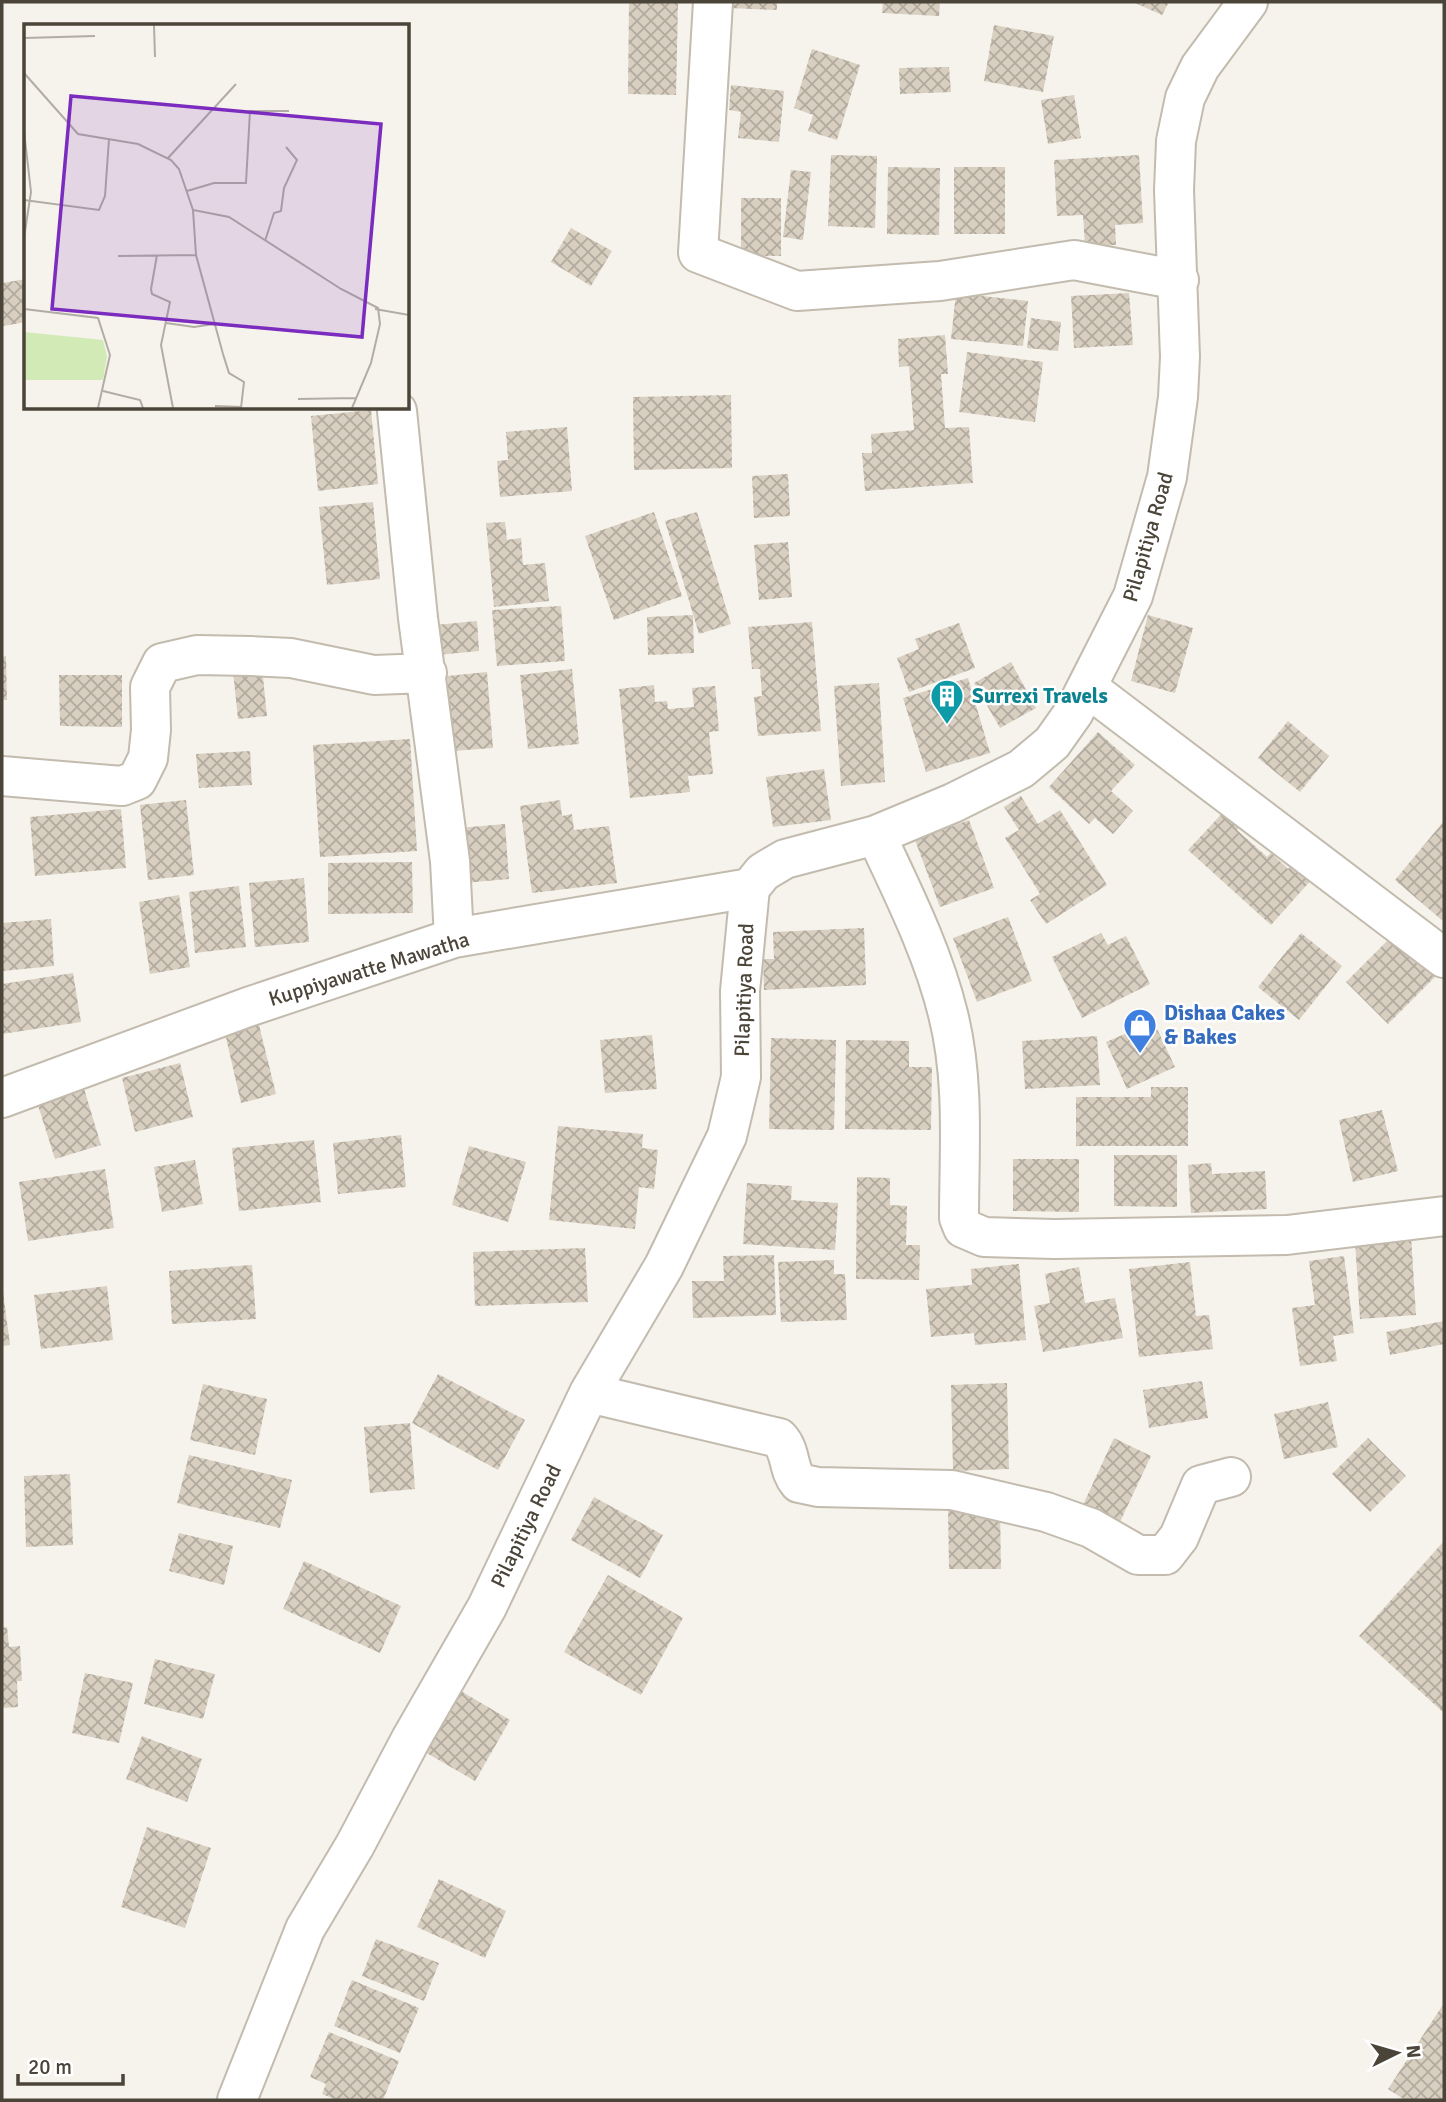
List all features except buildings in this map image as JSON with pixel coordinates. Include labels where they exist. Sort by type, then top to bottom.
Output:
[{"type":"street","points":[[713,2],[698,253],[797,291],[940,281],[1074,260],[1179,280]]},
{"type":"street","name":"Pilapitiya Road","points":[[237,2100],[305,1929],[355,1845],[411,1739],[487,1607],[589,1393],[664,1266],[727,1136],[741,1077],[740,991],[750,888],[763,872],[785,859],[876,835],[953,803],[1021,769],[1052,743],[1088,688],[1133,596],[1167,477],[1178,397],[1179,280],[1174,190],[1176,141],[1185,98],[1206,58],[1248,2]]},
{"type":"street","points":[[397,411],[418,618],[450,861],[454,938]]},
{"type":"street","points":[[2,776],[122,786],[137,780],[148,758],[151,730],[150,687],[162,663],[197,655],[250,656],[291,658],[374,675],[427,673]]},
{"type":"street","points":[[1088,688],[1444,958]]},
{"type":"street","points":[[876,835],[908,903],[948,1015],[961,1119],[959,1218],[962,1228],[971,1233],[1002,1239],[1287,1235],[1444,1216]]},
{"type":"street","name":"Kuppiyawatte Mawatha","points":[[2,1098],[248,1007],[454,938],[750,888]]},
{"type":"street","points":[[589,1393],[779,1438],[789,1452],[790,1471],[799,1483],[818,1486],[952,1490],[989,1497],[1046,1511],[1091,1528],[1138,1555],[1153,1558],[1165,1555],[1179,1537],[1201,1485],[1231,1477]]},
{"type":"place","name":"Surrexi Travels","points":[[947,726]]},
{"type":"place","name":"Dishaa Cakes & Bakes","points":[[1140,1055]]}]
